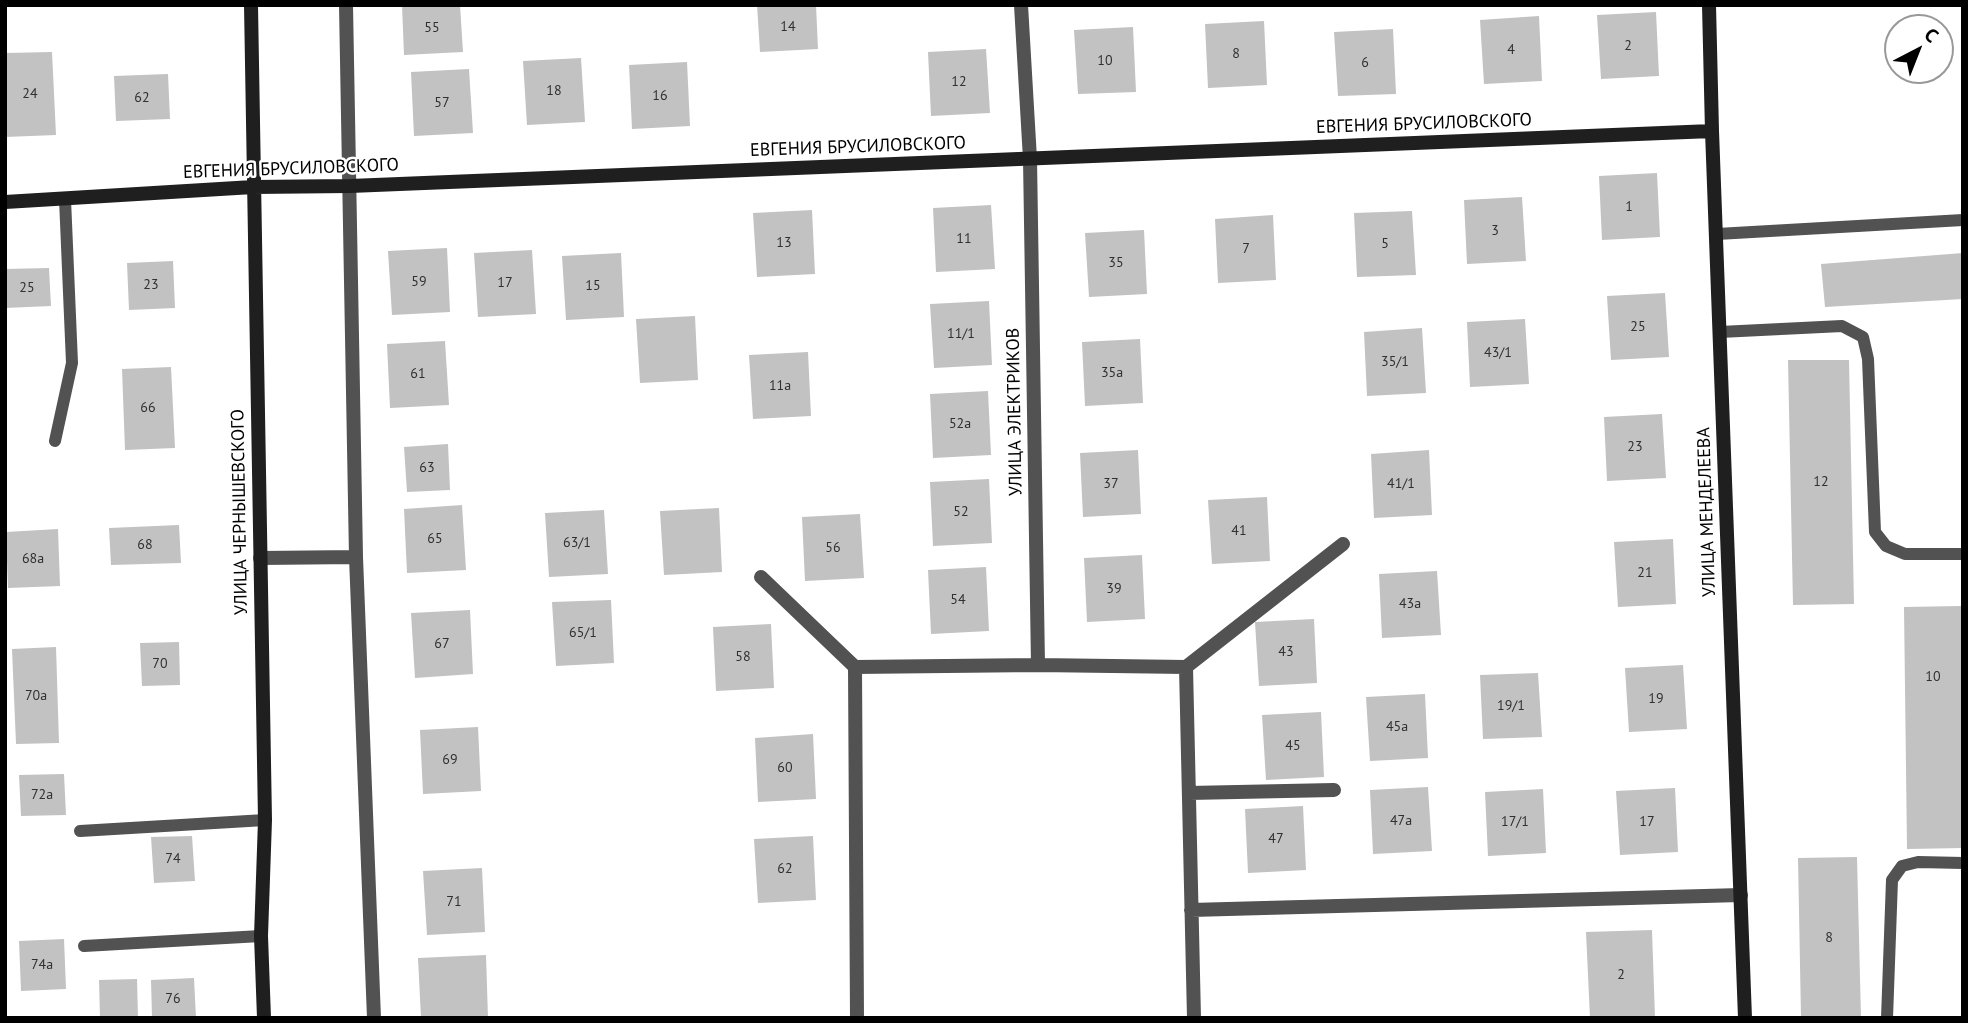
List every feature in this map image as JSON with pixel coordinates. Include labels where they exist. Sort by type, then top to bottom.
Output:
[{"type":"street","name":"УЛИЦА ЧЕРНЫШЕВСКОГО","points":[[251,5],[265,820],[261,936],[264,1018]]},
{"type":"street","points":[[346,5],[356,557],[374,1018]]},
{"type":"street","name":"УЛИЦА ЭЛЕКТРИКОВ","points":[[1021,5],[1030,159],[1038,665]]},
{"type":"street","name":"УЛИЦА МЕНДЕЛЕЕВА","points":[[1709,5],[1745,1018]]},
{"type":"street","name":"ЕВГЕНИЯ БРУСИЛОВСКОГО","points":[[5,202],[253,187],[350,186],[1712,131]]},
{"type":"street","points":[[761,577],[855,667],[1186,667],[1343,544]]},
{"type":"street","points":[[260,558],[356,557]]},
{"type":"street","points":[[855,667],[857,1018]]},
{"type":"street","points":[[1186,667],[1194,1018]]},
{"type":"street","points":[[1189,793],[1334,790]]},
{"type":"street","points":[[1191,910],[1741,895]]},
{"type":"lane","points":[[55,441],[72,363],[65,199]]},
{"type":"lane","points":[[1717,234],[1963,220]]},
{"type":"lane","points":[[1720,332],[1842,326],[1863,337],[1868,359],[1875,532],[1886,546],[1905,554],[1963,554]]},
{"type":"lane","points":[[80,831],[265,820]]},
{"type":"lane","points":[[1887,1018],[1892,880],[1902,866],[1918,862],[1963,863]]},
{"type":"lane","points":[[84,946],[261,936]]},
{"type":"building","points":[[402,5],[460,5],[463,52],[404,55]]},
{"type":"building","points":[[757,5],[816,5],[818,49],[760,52]]},
{"type":"building","points":[[1656,12],[1659,76],[1601,79],[1597,15]]},
{"type":"building","points":[[1539,16],[1542,81],[1484,84],[1480,20]]},
{"type":"building","points":[[1264,21],[1267,85],[1208,88],[1205,24]]},
{"type":"building","points":[[1133,27],[1136,92],[1078,94],[1074,30]]},
{"type":"building","points":[[1393,29],[1396,94],[1338,96],[1334,32]]},
{"type":"building","points":[[986,49],[990,113],[931,116],[928,52]]},
{"type":"building","points":[[52,52],[56,135],[5,137],[5,53]]},
{"type":"building","points":[[581,58],[585,122],[527,125],[523,61]]},
{"type":"building","points":[[687,62],[690,126],[632,129],[629,65]]},
{"type":"building","points":[[469,69],[473,133],[414,136],[411,72]]},
{"type":"building","points":[[168,74],[170,119],[116,121],[114,76]]},
{"type":"building","points":[[1657,173],[1660,237],[1602,240],[1599,176]]},
{"type":"building","points":[[1522,197],[1526,261],[1467,264],[1464,200]]},
{"type":"building","points":[[991,205],[995,269],[936,272],[933,208]]},
{"type":"building","points":[[812,210],[815,274],[757,277],[753,213]]},
{"type":"building","points":[[1412,211],[1416,275],[1357,277],[1354,213]]},
{"type":"building","points":[[1273,215],[1276,280],[1218,283],[1215,219]]},
{"type":"building","points":[[1144,230],[1147,294],[1089,297],[1085,233]]},
{"type":"building","points":[[447,248],[450,312],[392,315],[388,251]]},
{"type":"building","points":[[532,250],[536,314],[478,317],[474,253]]},
{"type":"building","points":[[621,253],[624,317],[566,320],[562,256]]},
{"type":"building","points":[[1963,253],[1963,299],[1825,307],[1821,264]]},
{"type":"building","points":[[173,261],[175,308],[129,310],[127,263]]},
{"type":"building","points":[[49,268],[51,306],[5,308],[5,269]]},
{"type":"building","points":[[1665,293],[1669,357],[1611,360],[1607,296]]},
{"type":"building","points":[[989,301],[992,365],[934,368],[930,304]]},
{"type":"building","points":[[695,316],[698,380],[640,383],[636,319]]},
{"type":"building","points":[[1525,319],[1529,384],[1470,387],[1467,322]]},
{"type":"building","points":[[1422,328],[1426,393],[1367,396],[1364,332]]},
{"type":"building","points":[[1140,339],[1143,403],[1085,406],[1082,342]]},
{"type":"building","points":[[445,341],[449,405],[390,408],[387,344]]},
{"type":"building","points":[[808,352],[811,416],[753,419],[749,355]]},
{"type":"building","points":[[1788,360],[1849,360],[1854,604],[1793,605]]},
{"type":"building","points":[[171,367],[175,448],[125,450],[122,369]]},
{"type":"building","points":[[988,391],[991,455],[933,458],[930,394]]},
{"type":"building","points":[[1662,414],[1666,478],[1607,481],[1604,417]]},
{"type":"building","points":[[448,444],[450,490],[407,492],[404,447]]},
{"type":"building","points":[[1138,450],[1141,514],[1083,517],[1080,453]]},
{"type":"building","points":[[1429,450],[1432,515],[1374,518],[1371,454]]},
{"type":"building","points":[[989,479],[992,543],[933,546],[930,482]]},
{"type":"building","points":[[1267,497],[1270,561],[1212,564],[1208,500]]},
{"type":"building","points":[[462,505],[466,570],[407,573],[404,509]]},
{"type":"building","points":[[719,508],[722,572],[664,575],[660,511]]},
{"type":"building","points":[[604,510],[608,574],[549,577],[545,513]]},
{"type":"building","points":[[860,514],[864,578],[805,581],[802,517]]},
{"type":"building","points":[[179,525],[181,563],[111,565],[109,528]]},
{"type":"building","points":[[58,529],[60,586],[8,588],[6,532]]},
{"type":"building","points":[[1673,539],[1676,604],[1618,607],[1614,542]]},
{"type":"building","points":[[1142,555],[1145,619],[1087,622],[1084,558]]},
{"type":"building","points":[[986,567],[989,631],[931,634],[928,570]]},
{"type":"building","points":[[1437,571],[1441,635],[1382,638],[1379,574]]},
{"type":"building","points":[[611,600],[614,663],[556,666],[552,602]]},
{"type":"building","points":[[1961,606],[1963,848],[1907,849],[1904,607]]},
{"type":"building","points":[[470,610],[473,674],[415,678],[411,613]]},
{"type":"building","points":[[1314,619],[1317,683],[1259,686],[1255,622]]},
{"type":"building","points":[[771,624],[774,688],[716,691],[713,627]]},
{"type":"building","points":[[179,642],[180,685],[142,686],[140,643]]},
{"type":"building","points":[[56,647],[59,743],[16,744],[12,649]]},
{"type":"building","points":[[1683,665],[1687,729],[1629,732],[1625,668]]},
{"type":"building","points":[[1538,673],[1542,737],[1483,739],[1480,675]]},
{"type":"building","points":[[1425,694],[1428,758],[1370,761],[1366,697]]},
{"type":"building","points":[[1321,712],[1324,777],[1266,780],[1262,715]]},
{"type":"building","points":[[478,727],[481,791],[423,794],[420,730]]},
{"type":"building","points":[[813,734],[816,799],[758,802],[755,738]]},
{"type":"building","points":[[64,774],[66,815],[21,816],[19,775]]},
{"type":"building","points":[[1428,787],[1432,851],[1373,854],[1370,790]]},
{"type":"building","points":[[1675,788],[1678,852],[1620,855],[1616,791]]},
{"type":"building","points":[[1543,789],[1546,853],[1488,856],[1485,792]]},
{"type":"building","points":[[1303,806],[1306,870],[1248,873],[1245,809]]},
{"type":"building","points":[[192,836],[195,881],[154,883],[151,837]]},
{"type":"building","points":[[813,836],[816,900],[758,903],[754,839]]},
{"type":"building","points":[[1857,857],[1861,1018],[1801,1018],[1798,858]]},
{"type":"building","points":[[482,868],[485,932],[427,935],[423,871]]},
{"type":"building","points":[[1652,930],[1655,1018],[1590,1018],[1586,932]]},
{"type":"building","points":[[64,939],[66,989],[21,991],[19,941]]},
{"type":"building","points":[[486,955],[488,1018],[421,1018],[418,958]]},
{"type":"building","points":[[194,978],[196,1018],[152,1018],[151,980]]},
{"type":"building","points":[[137,979],[138,1018],[100,1018],[99,980]]}]
